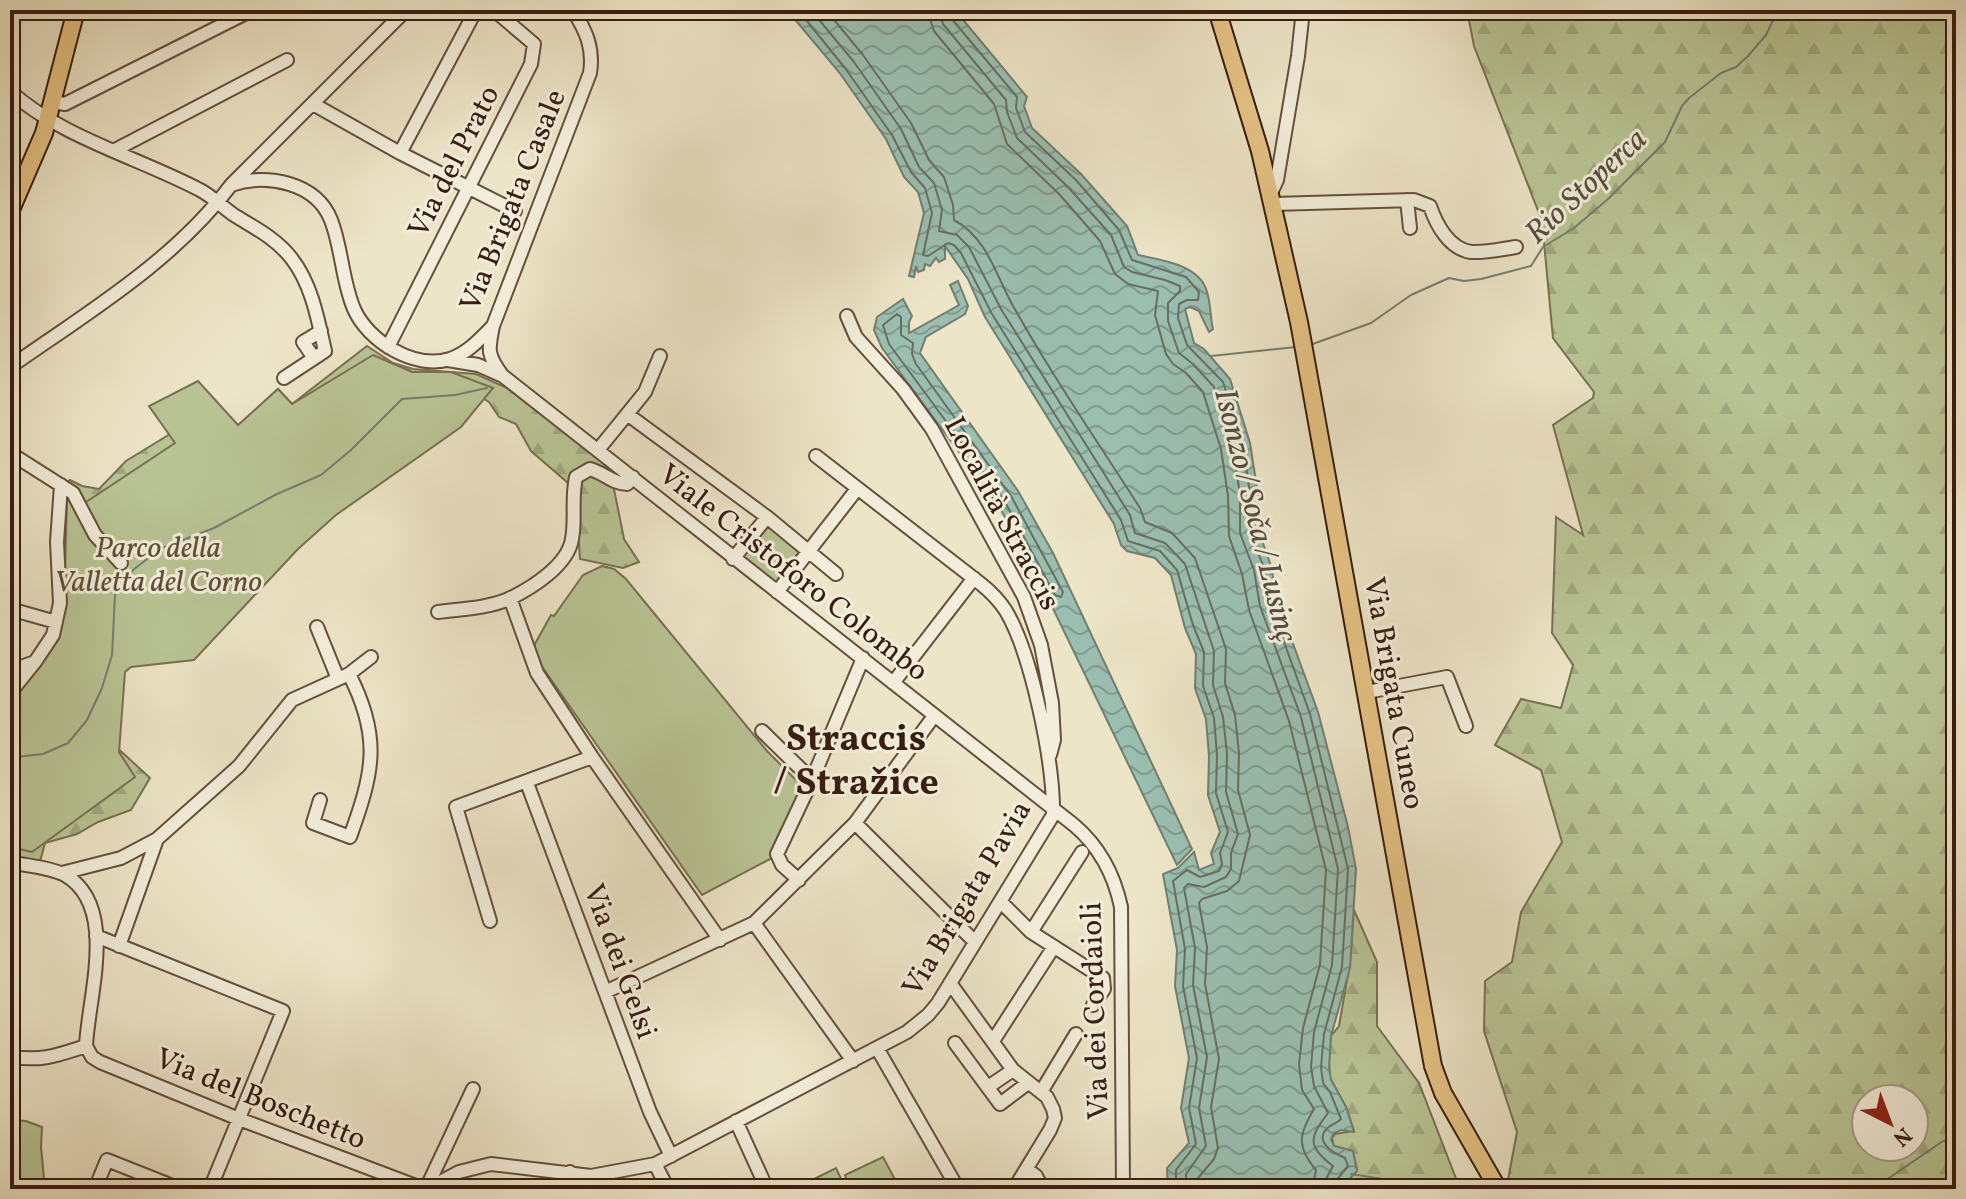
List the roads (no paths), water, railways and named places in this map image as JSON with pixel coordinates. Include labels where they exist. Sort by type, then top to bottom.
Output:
[{"type":"main road","points":[[10,212],[51,110],[76,10]]},
{"type":"main road","name":"Via Brigata Cuneo","points":[[1217,10],[1272,198],[1304,347],[1433,1066],[1443,1093],[1498,1189]]},
{"type":"street","points":[[51,110],[252,10]]},
{"type":"street","points":[[10,367],[139,277],[217,204],[231,185],[406,10]]},
{"type":"street","points":[[400,153],[476,10]]},
{"type":"street","name":"Via del Prato","points":[[388,347],[531,64],[534,44],[494,10]]},
{"type":"street","name":"Via Brigata Casale","points":[[448,360],[471,348],[493,326],[590,73],[591,47],[587,31],[573,10]]},
{"type":"street","points":[[1303,10],[1298,56],[1272,198],[1407,200],[1430,206],[1437,226],[1456,245],[1470,252],[1516,247]]},
{"type":"street","points":[[113,151],[287,60]]},
{"type":"street","points":[[10,91],[51,110],[113,151],[199,189],[217,204],[275,240],[294,261],[314,303],[325,351],[284,378]]},
{"type":"street","points":[[313,104],[400,153],[471,186],[515,211]]},
{"type":"street","points":[[231,185],[250,179],[291,184],[314,198],[330,218],[353,308],[369,332],[400,354],[419,359],[448,360]]},
{"type":"street","points":[[1407,200],[1410,228]]},
{"type":"street","name":"Località Straccis","points":[[847,316],[856,337],[903,389],[932,429],[1024,597],[1041,645],[1052,703],[1054,740],[1048,758]]},
{"type":"street","points":[[493,326],[490,359],[503,376]]},
{"type":"street","points":[[314,358],[303,342],[321,331]]},
{"type":"street","points":[[598,450],[645,392],[660,356]]},
{"type":"street","name":"Viale Cristoforo Colombo","points":[[448,360],[478,365],[503,376],[1053,809]]},
{"type":"street","points":[[627,414],[767,517],[836,574]]},
{"type":"street","points":[[10,453],[73,493],[95,535],[121,563]]},
{"type":"street","name":"Via Brigata Pavia","points":[[425,1189],[459,1172],[491,1164],[591,1176],[655,1164],[853,1061],[919,1023],[938,1003],[1053,815],[1053,779],[1025,657],[1008,614],[991,592],[974,578],[816,456]]},
{"type":"street","points":[[438,612],[510,598],[547,574],[562,560],[572,540],[571,503],[576,477],[590,469],[602,472],[619,484],[627,484],[633,477]]},
{"type":"street","points":[[10,693],[53,635],[60,603],[57,542],[61,485]]},
{"type":"street","points":[[777,592],[857,489]]},
{"type":"street","points":[[733,559],[767,517]]},
{"type":"street","points":[[893,683],[974,578]]},
{"type":"street","points":[[510,598],[537,673],[720,940]]},
{"type":"street","points":[[10,609],[56,622]]},
{"type":"street","points":[[317,627],[344,677],[359,695],[372,750],[370,779],[350,837],[313,823],[320,800]]},
{"type":"street","points":[[62,873],[121,858],[157,839],[239,766],[292,700],[344,677],[371,657]]},
{"type":"street","points":[[799,880],[782,865],[777,854],[863,658]]},
{"type":"street","points":[[10,671],[35,662]]},
{"type":"street","points":[[1367,692],[1447,677],[1466,726]]},
{"type":"street","points":[[605,992],[754,923],[855,823],[934,716]]},
{"type":"street","points":[[762,731],[812,780]]},
{"type":"street","points":[[490,921],[456,807],[592,757]]},
{"type":"street","name":"Via dei Gelsi","points":[[527,783],[650,1112],[671,1156]]},
{"type":"street","name":"Via dei Cordaioli","points":[[1053,809],[1083,833],[1103,857],[1117,888],[1121,907],[1123,1189]]},
{"type":"street","points":[[855,823],[975,942]]},
{"type":"street","points":[[119,946],[157,839]]},
{"type":"street","points":[[1031,932],[1082,852]]},
{"type":"street","points":[[10,862],[62,873],[78,884],[89,899],[96,936],[93,997],[86,1046],[36,1060],[10,1057]]},
{"type":"street","points":[[1001,902],[1031,932],[1103,978],[1104,989],[1093,1005]]},
{"type":"street","points":[[754,923],[853,1061]]},
{"type":"street","points":[[96,936],[283,1011],[210,1189]]},
{"type":"street","points":[[993,1041],[1053,948]]},
{"type":"street","points":[[950,983],[1013,1070],[1041,1092],[1053,1109],[1055,1118],[1014,1189]]},
{"type":"street","points":[[1041,1092],[1076,1034]]},
{"type":"street","points":[[955,1043],[1000,1104],[1028,1083]]},
{"type":"street","name":"Via del Boschetto","points":[[86,1046],[92,1057],[100,1062],[239,1119],[425,1189]]},
{"type":"street","points":[[877,1048],[958,1189]]},
{"type":"street","points":[[988,1087],[1013,1070]]},
{"type":"street","points":[[425,1189],[473,1089]]},
{"type":"street","points":[[736,1121],[766,1188]]},
{"type":"street","points":[[95,1189],[107,1160],[180,1189]]},
{"type":"street","points":[[655,1164],[668,1189]]},
{"type":"street","points":[[1027,1169],[1036,1176],[1043,1189]]},
{"type":"street","points":[[570,1172],[575,1189]]},
{"type":"water","name":"Isonzo / Soča / Lusinç","points":[[787,10],[955,10],[1027,97],[1024,106],[1032,128],[1081,174],[1127,226],[1138,255],[1188,269],[1203,283],[1213,329],[1209,332],[1199,311],[1190,307],[1185,309],[1194,343],[1204,349],[1230,379],[1250,443],[1258,494],[1258,529],[1271,566],[1277,600],[1318,712],[1356,869],[1350,968],[1331,1036],[1329,1067],[1331,1080],[1346,1107],[1354,1132],[1341,1130],[1334,1133],[1331,1139],[1334,1146],[1353,1151],[1357,1171],[1340,1189],[1168,1189],[1167,1168],[1189,1143],[1181,1108],[1189,1058],[1175,986],[1177,950],[1163,874],[1178,868],[1194,852],[1199,870],[1214,864],[1211,853],[1220,832],[1208,795],[1206,719],[1195,688],[1196,654],[1185,628],[1171,575],[1155,558],[1127,551],[1121,545],[1114,524],[985,317],[968,279],[945,246],[945,259],[939,262],[936,258],[930,266],[925,264],[924,270],[918,272],[916,266],[914,277],[909,276],[924,213],[918,192],[904,177],[886,139],[839,72]]},
{"type":"water","points":[[958,281],[968,306],[965,314],[926,337],[920,353],[1018,491],[1053,553],[1192,849],[1177,865],[1032,565],[998,505],[882,348],[874,330],[877,317],[903,299],[912,316],[909,333],[959,305],[950,285]]},
{"type":"waterway","name":"Rio Stoperca","points":[[1310,345],[1371,323],[1411,295],[1449,278],[1464,281],[1481,279],[1531,266],[1543,247],[1574,228],[1608,199],[1665,142],[1689,98],[1748,56],[1766,35],[1778,10]]},
{"type":"waterway","name":"Rio Stoperca","points":[[1211,356],[1296,347]]},
{"type":"waterway","points":[[10,752],[16,757],[43,754],[68,743],[87,720],[102,688],[112,655],[115,595],[134,569],[162,548],[214,528],[277,494],[321,475],[402,399],[455,395],[487,388]]},
{"type":"waterway","points":[[1873,1189],[1943,1141],[1956,1138]]},
{"type":"waterway","points":[[1351,1174],[1389,1180],[1416,1189]]},
{"type":"district","name":"Straccis / Stražice","points":[[856,759]]},
{"type":"park label","name":"Parco della Valletta del Corno","points":[[158,564]]}]
